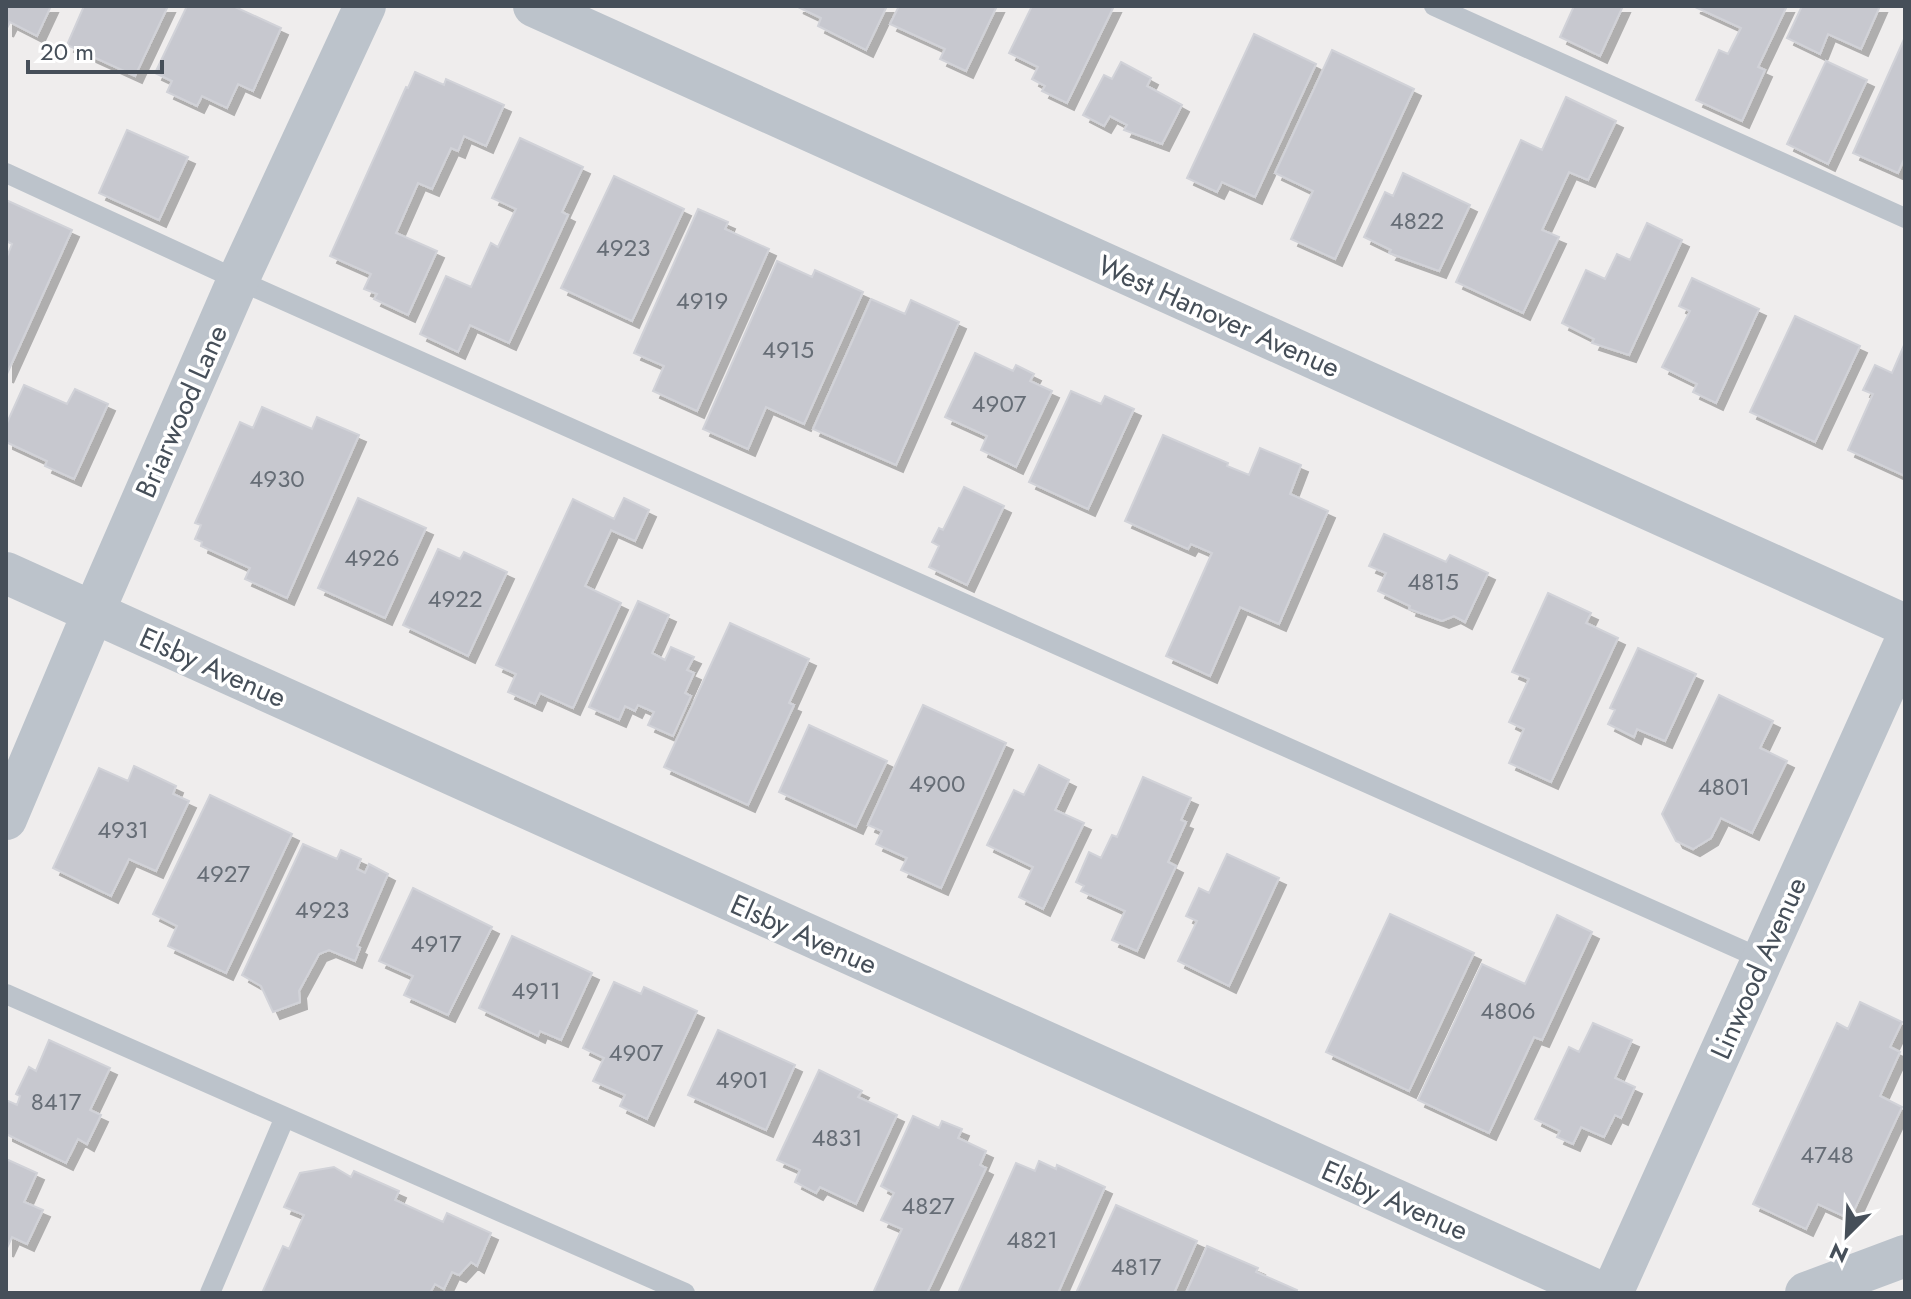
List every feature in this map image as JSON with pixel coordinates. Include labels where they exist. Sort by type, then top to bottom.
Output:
[{"type":"street","name":"Briarwood Lane","points":[[6,819],[238,280],[365,6]]},
{"type":"street","name":"West Hanover Avenue","points":[[534,6],[1905,625]]},
{"type":"street","name":"Elsby Avenue","points":[[6,573],[1602,1293]]},
{"type":"street","name":"Linwood Avenue","points":[[1612,1293],[1905,643]]},
{"type":"street","points":[[1806,1293],[1905,1256]]},
{"type":"lane","points":[[1434,6],[1905,218]]},
{"type":"lane","points":[[6,173],[238,280],[1762,959]]},
{"type":"lane","points":[[6,994],[685,1293]]},
{"type":"lane","points":[[210,1293],[285,1117]]},
{"type":"building","points":[[6,6],[51,6],[37,36],[10,22],[6,30]]},
{"type":"building","points":[[84,6],[168,6],[135,76],[67,45]]},
{"type":"building","points":[[187,6],[233,6],[281,28],[253,91],[238,84],[227,108],[202,96],[197,106],[167,92],[172,81],[155,73]]},
{"type":"building","points":[[796,6],[887,6],[866,50],[818,26],[821,18]]},
{"type":"building","points":[[899,6],[997,6],[966,71],[940,59],[945,49],[890,24]]},
{"type":"building","points":[[1032,6],[1114,6],[1067,103],[1042,91],[1045,86],[1032,79],[1038,67],[1009,53]]},
{"type":"building","points":[[1574,6],[1623,6],[1600,56],[1560,37]]},
{"type":"building","points":[[1693,6],[1787,6],[1758,67],[1765,70],[1742,121],[1696,100],[1719,50],[1728,54],[1741,28]]},
{"type":"building","points":[[1802,6],[1880,6],[1861,49],[1828,34],[1820,54],[1787,38]]},
{"type":"building","points":[[1254,34],[1316,64],[1255,197],[1222,182],[1217,192],[1187,178]]},
{"type":"building","points":[[1905,37],[1905,157],[1898,173],[1853,153]]},
{"type":"building","points":[[1332,50],[1414,89],[1335,259],[1291,239],[1313,191],[1275,173]]},
{"type":"building","points":[[1826,61],[1867,80],[1828,164],[1787,144]]},
{"type":"building","points":[[1121,62],[1151,78],[1147,86],[1182,105],[1162,144],[1124,130],[1127,125],[1110,116],[1104,126],[1083,115],[1104,75],[1112,79]]},
{"type":"building","points":[[415,72],[444,85],[446,79],[504,105],[486,146],[464,136],[458,151],[451,148],[432,189],[418,183],[396,233],[437,251],[408,315],[374,299],[377,294],[364,289],[371,274],[330,256]]},
{"type":"building","points":[[1566,97],[1616,121],[1588,180],[1569,172],[1542,230],[1559,237],[1523,313],[1456,282],[1521,140],[1542,150]]},
{"type":"building","points":[[127,130],[188,157],[159,220],[99,193]]},
{"type":"building","points":[[520,138],[583,167],[562,212],[568,215],[509,343],[470,325],[458,352],[420,334],[446,276],[471,287],[491,243],[498,247],[516,209],[492,198]]},
{"type":"building","points":[[1403,173],[1470,205],[1439,271],[1389,253],[1391,250],[1364,237],[1385,192],[1393,196]]},
{"type":"building","points":[[614,176],[684,209],[632,321],[561,288]]},
{"type":"building","points":[[6,200],[72,230],[6,376],[6,259],[12,244],[6,241]]},
{"type":"building","points":[[698,209],[728,222],[725,229],[769,249],[697,411],[653,391],[664,366],[634,353]]},
{"type":"building","points":[[1647,223],[1682,240],[1629,355],[1592,343],[1594,339],[1562,323],[1586,270],[1605,279],[1617,254],[1630,260]]},
{"type":"building","points":[[777,261],[812,277],[815,270],[863,292],[804,424],[766,407],[748,449],[703,429]]},
{"type":"building","points":[[1692,278],[1759,309],[1716,403],[1693,392],[1697,384],[1662,367],[1690,311],[1679,306]]},
{"type":"building","points":[[871,299],[905,314],[911,300],[959,322],[896,465],[813,429]]},
{"type":"building","points":[[1795,316],[1860,346],[1815,442],[1750,412]]},
{"type":"building","points":[[1905,343],[1905,476],[1848,450],[1873,394],[1863,390],[1875,365],[1892,373]]},
{"type":"building","points":[[975,353],[1013,371],[1016,365],[1034,374],[1030,381],[1052,391],[1016,467],[981,450],[987,436],[945,417]]},
{"type":"building","points":[[24,385],[67,404],[75,389],[108,404],[74,479],[45,466],[47,461],[6,442],[6,425]]},
{"type":"building","points":[[1071,391],[1101,404],[1105,396],[1134,409],[1088,509],[1029,482]]},
{"type":"building","points":[[262,407],[312,429],[317,417],[359,435],[287,598],[245,579],[250,568],[201,546],[202,542],[195,539],[201,525],[195,523],[240,422],[253,428]]},
{"type":"building","points":[[1163,435],[1249,475],[1260,448],[1301,465],[1290,494],[1328,511],[1279,624],[1240,607],[1210,676],[1166,656],[1212,553],[1191,544],[1188,549],[1125,521]]},
{"type":"building","points":[[964,487],[1004,506],[967,585],[929,567],[939,546],[932,542],[939,528],[943,530]]},
{"type":"building","points":[[358,498],[426,528],[385,618],[318,588]]},
{"type":"building","points":[[624,498],[649,510],[635,541],[611,530],[585,586],[621,603],[573,708],[540,693],[535,704],[508,692],[516,674],[496,665],[573,499],[614,519]]},
{"type":"building","points":[[1384,534],[1446,562],[1450,555],[1488,573],[1465,622],[1454,616],[1442,621],[1409,609],[1410,606],[1378,591],[1386,573],[1369,566]]},
{"type":"building","points":[[438,549],[460,559],[464,552],[507,572],[468,656],[403,625]]},
{"type":"building","points":[[1548,593],[1591,613],[1586,623],[1618,638],[1551,782],[1509,763],[1524,729],[1509,722],[1529,679],[1512,672]]},
{"type":"building","points":[[638,601],[669,615],[652,653],[665,660],[671,647],[694,657],[687,670],[694,673],[685,693],[691,696],[673,736],[648,725],[654,712],[638,705],[635,711],[625,706],[619,720],[589,707]]},
{"type":"building","points":[[730,623],[809,659],[789,703],[794,705],[748,805],[664,767]]},
{"type":"building","points":[[1638,648],[1696,674],[1665,741],[1637,729],[1634,737],[1608,724],[1615,710],[1610,708]]},
{"type":"building","points":[[1719,695],[1773,721],[1760,748],[1787,761],[1752,833],[1721,818],[1711,838],[1693,849],[1676,841],[1662,814]]},
{"type":"building","points":[[923,705],[1006,743],[941,888],[901,870],[907,858],[876,844],[882,831],[868,825]]},
{"type":"building","points":[[809,725],[887,761],[856,827],[779,792]]},
{"type":"building","points":[[1039,765],[1069,780],[1055,810],[1084,823],[1043,909],[1019,897],[1033,867],[987,845],[1014,790],[1024,795]]},
{"type":"building","points":[[134,766],[176,786],[173,794],[189,801],[156,871],[129,859],[111,896],[53,868],[99,768],[128,781]]},
{"type":"building","points":[[1143,777],[1191,798],[1181,820],[1186,822],[1168,862],[1176,866],[1137,951],[1112,940],[1125,911],[1081,891],[1084,886],[1076,882],[1089,852],[1101,858],[1112,835],[1117,837]]},
{"type":"building","points":[[210,795],[292,834],[226,973],[168,946],[177,926],[153,914]]},
{"type":"building","points":[[303,844],[337,859],[341,850],[361,859],[357,869],[365,873],[369,864],[388,874],[357,946],[360,948],[355,961],[329,950],[319,954],[299,991],[300,1002],[273,1012],[261,986],[242,975]]},
{"type":"building","points":[[1227,854],[1279,878],[1229,986],[1178,961],[1197,921],[1186,916],[1199,888],[1209,893]]},
{"type":"building","points":[[413,888],[492,927],[448,1015],[404,995],[413,976],[379,961]]},
{"type":"building","points":[[1390,914],[1474,953],[1409,1091],[1326,1052]]},
{"type":"building","points":[[1557,915],[1592,932],[1542,1040],[1534,1037],[1489,1133],[1418,1100],[1482,964],[1525,984]]},
{"type":"building","points":[[512,936],[592,973],[561,1040],[540,1031],[538,1036],[479,1008]]},
{"type":"building","points":[[614,982],[641,994],[644,987],[697,1011],[647,1119],[620,1106],[625,1095],[593,1081],[604,1058],[583,1048]]},
{"type":"building","points":[[1860,1002],[1902,1022],[1890,1047],[1900,1052],[1880,1096],[1902,1107],[1850,1219],[1818,1204],[1806,1229],[1753,1204],[1837,1023],[1848,1029]]},
{"type":"building","points":[[1593,1023],[1632,1040],[1615,1078],[1635,1087],[1621,1118],[1615,1115],[1604,1137],[1581,1127],[1573,1144],[1557,1137],[1560,1131],[1535,1119],[1569,1047],[1579,1052]]},
{"type":"building","points":[[718,1030],[795,1065],[766,1130],[688,1095]]},
{"type":"building","points":[[49,1040],[110,1068],[90,1110],[101,1115],[87,1144],[78,1139],[66,1163],[6,1134],[6,1100],[17,1105],[20,1096],[16,1094],[29,1067],[36,1071]]},
{"type":"building","points":[[819,1070],[862,1091],[858,1097],[897,1115],[856,1204],[820,1187],[816,1193],[795,1182],[800,1170],[777,1160]]},
{"type":"building","points":[[913,1116],[939,1128],[942,1121],[962,1129],[958,1138],[986,1151],[980,1165],[986,1168],[927,1293],[873,1293],[902,1229],[881,1220],[894,1193],[881,1186]]},
{"type":"building","points":[[6,1159],[37,1173],[24,1202],[43,1210],[27,1244],[12,1237],[6,1250]]},
{"type":"building","points":[[1039,1161],[1056,1169],[1057,1165],[1105,1187],[1058,1293],[958,1293],[1016,1163],[1035,1171]]},
{"type":"building","points":[[334,1167],[351,1177],[354,1171],[399,1191],[395,1200],[443,1222],[447,1213],[491,1233],[477,1266],[471,1262],[459,1275],[452,1272],[444,1289],[435,1284],[430,1293],[262,1293],[283,1246],[289,1249],[304,1215],[284,1207],[300,1173]]},
{"type":"building","points":[[1116,1205],[1197,1241],[1174,1293],[1076,1293]]},
{"type":"building","points":[[1207,1246],[1258,1268],[1256,1272],[1297,1290],[1296,1293],[1186,1293]]}]
